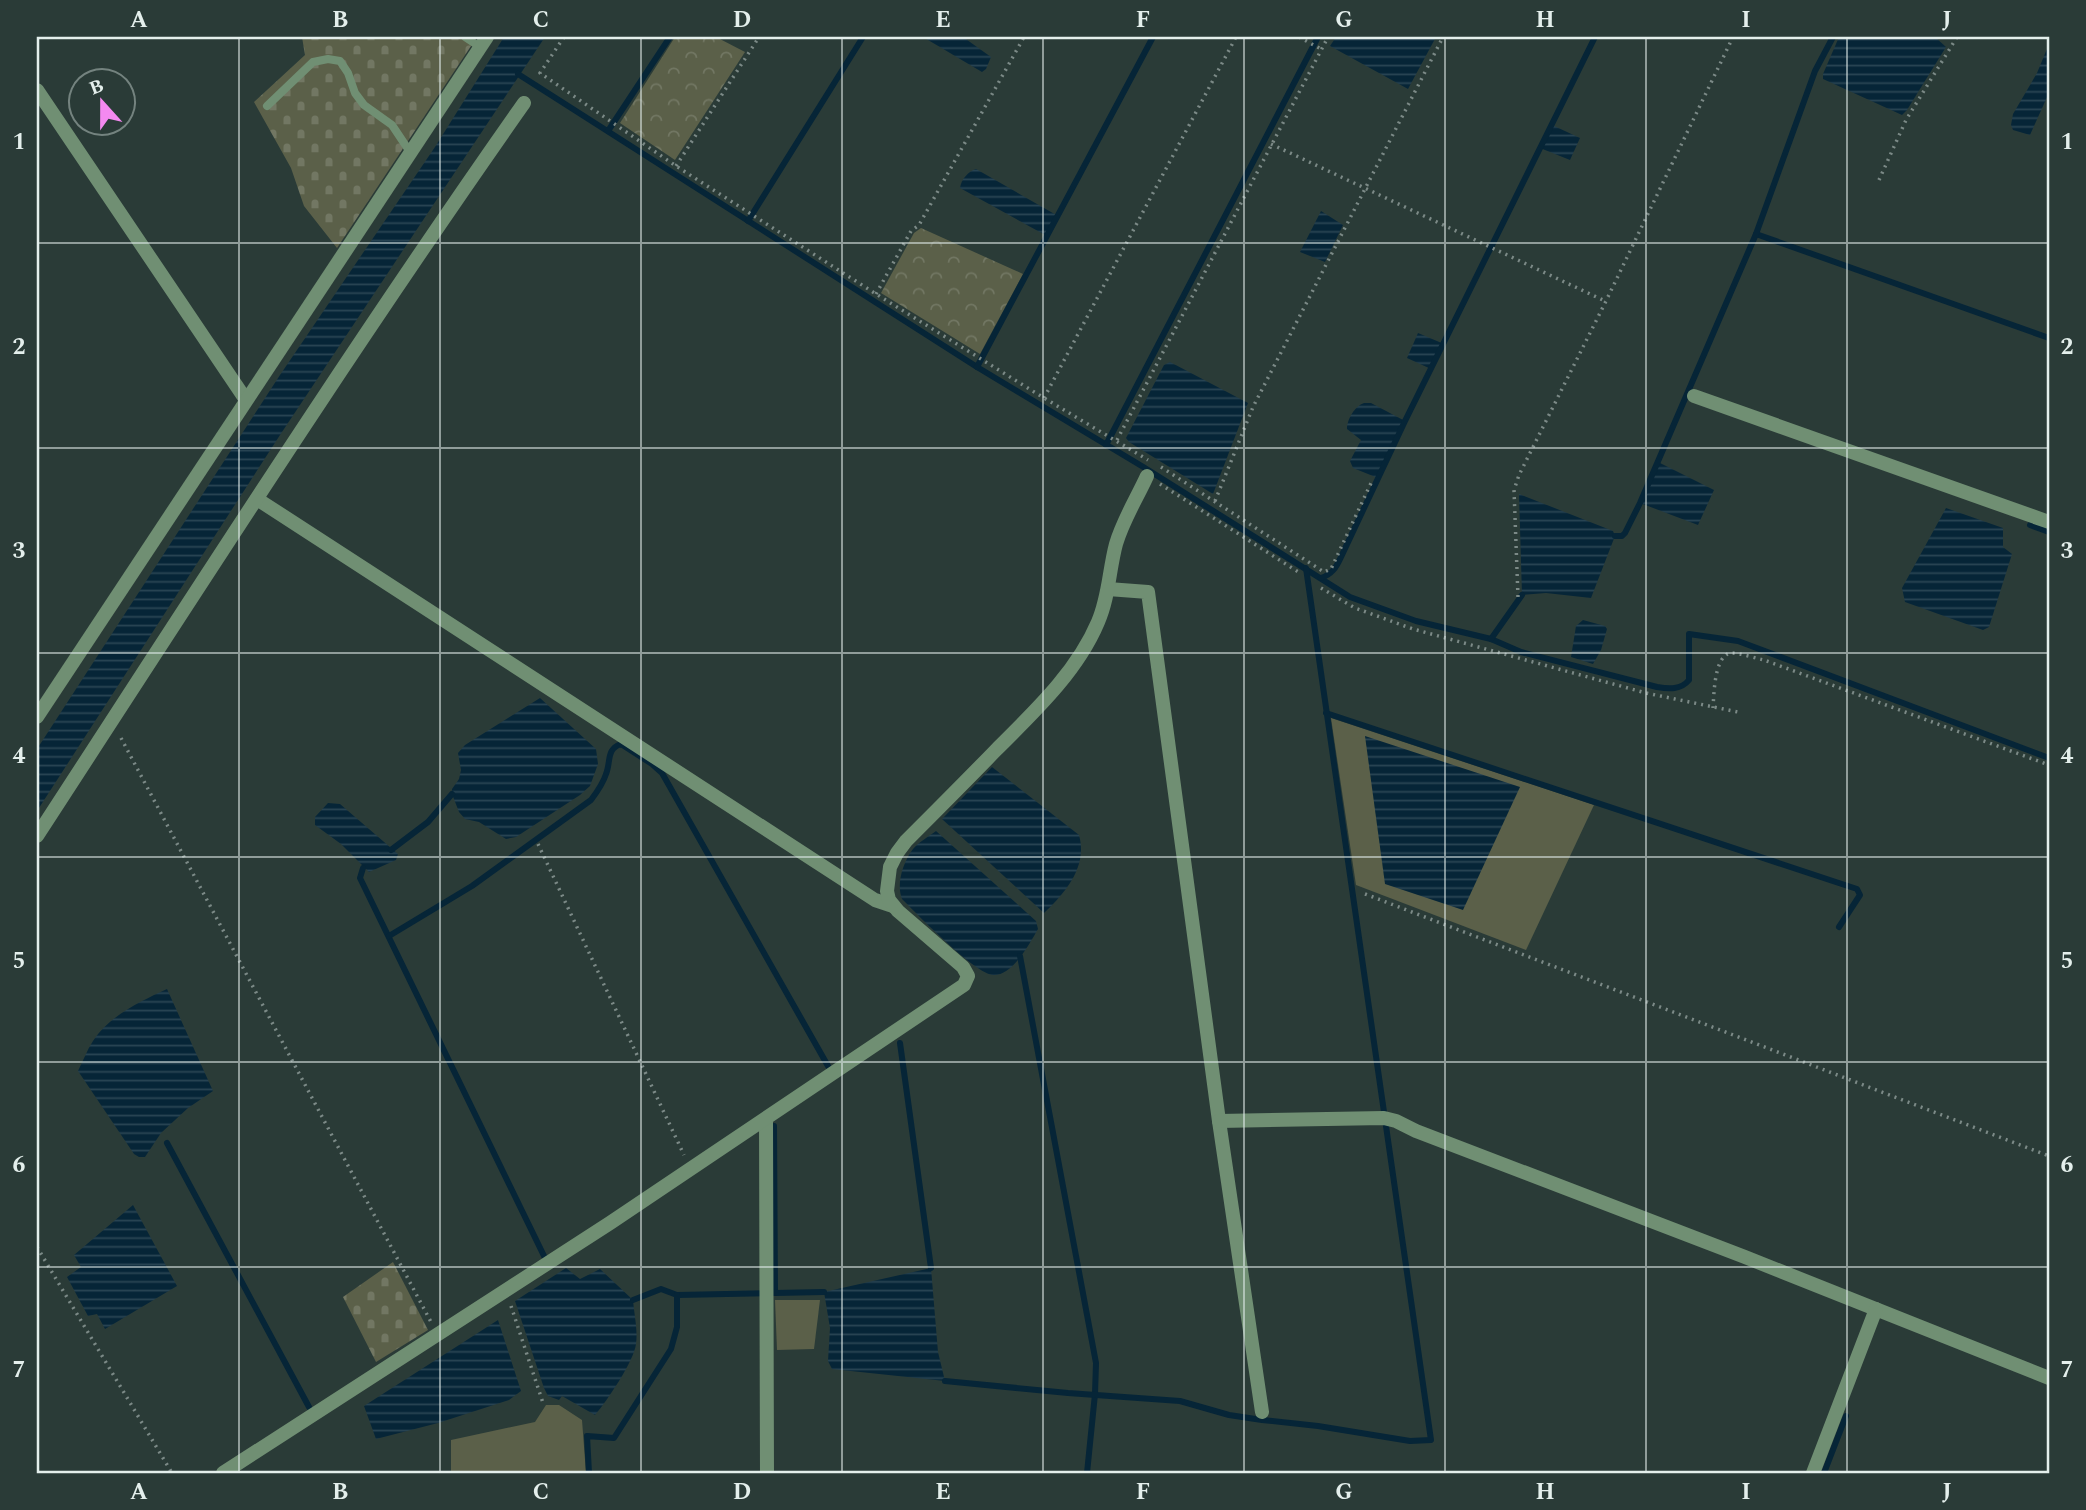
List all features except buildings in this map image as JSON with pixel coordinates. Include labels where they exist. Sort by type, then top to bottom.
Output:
[{"type":"street","points":[[39,707],[483,42]]},
{"type":"street","points":[[37,90],[246,400]]},
{"type":"street","points":[[37,836],[257,499],[524,103]]},
{"type":"street","points":[[1694,396],[2049,522]]},
{"type":"street","points":[[893,906],[887,891],[890,867],[897,853],[1034,712],[1083,650],[1098,622],[1121,529],[1147,476]]},
{"type":"street","points":[[223,1473],[691,1169],[960,990],[968,980],[963,967],[893,906],[875,900],[257,499]]},
{"type":"street","points":[[1108,589],[1148,592],[1219,1121],[1262,1412]]},
{"type":"street","points":[[1219,1121],[1371,1118],[1396,1121],[2049,1378]]},
{"type":"street","points":[[766,1119],[767,1473]]},
{"type":"street","points":[[1813,1473],[1876,1309]]},
{"type":"lane","points":[[465,37],[483,42]]},
{"type":"lane","points":[[267,106],[313,62],[328,59],[340,61],[355,93],[364,105],[392,125],[410,152]]},
{"type":"path","points":[[564,37],[540,73],[676,166],[876,294],[1150,460]]},
{"type":"path","points":[[676,166],[759,37]]},
{"type":"path","points":[[876,294],[911,231],[919,225],[1024,37]]},
{"type":"path","points":[[1044,398],[1236,37]]},
{"type":"path","points":[[1299,37],[1321,49]]},
{"type":"path","points":[[1117,440],[1328,37]]},
{"type":"path","points":[[1215,501],[1253,407],[1443,37]]},
{"type":"path","points":[[1518,597],[1514,490],[1519,475],[1733,37]]},
{"type":"path","points":[[1879,180],[1906,120],[1957,37]]},
{"type":"path","points":[[1271,144],[1606,301]]},
{"type":"path","points":[[1161,467],[1324,572],[1331,569],[1373,481]]},
{"type":"path","points":[[1147,476],[1300,573]]},
{"type":"path","points":[[1321,588],[1355,608],[1413,629],[1646,693],[1738,712]]},
{"type":"path","points":[[1713,708],[1718,663],[1723,656],[1731,653],[1764,660],[2049,765]]},
{"type":"path","points":[[112,721],[438,1334]]},
{"type":"path","points":[[538,844],[691,1169]]},
{"type":"path","points":[[1365,894],[2049,1156]]},
{"type":"path","points":[[37,1247],[172,1473]]},
{"type":"path","points":[[506,1290],[543,1403]]},
{"type":"green space","points":[[302,37],[477,37],[337,248],[304,206],[291,168],[254,102],[305,55]]},
{"type":"green space","points":[[675,37],[716,37],[745,52],[675,160],[620,123]]},
{"type":"green space","points":[[921,228],[1023,274],[980,354],[881,293],[914,233]]},
{"type":"green space","points":[[1331,718],[1594,805],[1526,950],[1356,885]]},
{"type":"green space","points":[[393,1262],[428,1330],[376,1362],[343,1297]]},
{"type":"green space","points":[[775,1300],[820,1300],[814,1349],[777,1350]]},
{"type":"green space","points":[[546,1405],[559,1405],[582,1420],[586,1473],[451,1473],[451,1440],[535,1422]]},
{"type":"water","points":[[504,37],[545,37],[280,435],[37,811],[37,749],[280,375],[435,147]]},
{"type":"water","points":[[923,37],[963,37],[991,57],[982,72]]},
{"type":"water","points":[[1336,37],[1436,37],[1408,89],[1330,46]]},
{"type":"water","points":[[1839,37],[1935,37],[1946,47],[1902,115],[1823,79]]},
{"type":"water","points":[[2049,44],[2049,95],[2030,135],[2013,130],[2013,114],[2037,73]]},
{"type":"water","points":[[1552,125],[1580,138],[1570,160],[1540,148]]},
{"type":"water","points":[[976,169],[1058,216],[1047,236],[960,188],[966,176]]},
{"type":"water","points":[[1321,211],[1343,225],[1325,262],[1300,252]]},
{"type":"water","points":[[1418,333],[1444,344],[1431,369],[1407,358]]},
{"type":"water","points":[[1170,362],[1248,403],[1213,494],[1126,438],[1164,365]]},
{"type":"water","points":[[1364,403],[1371,403],[1405,421],[1378,478],[1353,468],[1350,461],[1361,440],[1347,429],[1347,425],[1355,410]]},
{"type":"water","points":[[1658,462],[1714,490],[1698,525],[1640,503]]},
{"type":"water","points":[[1519,494],[1613,531],[1615,536],[1591,598],[1546,593],[1522,595]]},
{"type":"water","points":[[1946,508],[2003,528],[2003,547],[2012,554],[1989,627],[1983,630],[1905,602],[1902,588]]},
{"type":"water","points":[[1583,620],[1605,626],[1607,629],[1601,650],[1593,664],[1571,657],[1576,626]]},
{"type":"water","points":[[540,698],[596,749],[598,764],[590,786],[580,795],[516,837],[506,839],[479,822],[465,819],[459,812],[452,794],[461,770],[458,753],[465,745]]},
{"type":"water","points":[[1365,736],[1520,787],[1463,910],[1385,884]]},
{"type":"water","points":[[992,767],[1079,835],[1080,858],[1073,878],[1060,897],[1044,913],[942,819]]},
{"type":"water","points":[[328,803],[340,804],[398,854],[396,860],[369,872],[341,844],[315,825],[315,817]]},
{"type":"water","points":[[936,831],[1036,921],[1038,929],[1026,950],[1001,974],[986,973],[975,966],[902,899],[900,880],[909,854],[915,846]]},
{"type":"water","points":[[167,989],[213,1091],[188,1108],[161,1133],[145,1157],[139,1157],[134,1154],[78,1071],[93,1041],[108,1024],[136,1004]]},
{"type":"water","points":[[133,1205],[177,1286],[105,1329],[97,1314],[88,1316],[67,1277],[81,1267],[74,1255]]},
{"type":"water","points":[[566,1268],[580,1279],[600,1269],[633,1300],[637,1333],[634,1351],[619,1381],[595,1415],[562,1396],[559,1400],[548,1396],[515,1301]]},
{"type":"water","points":[[931,1268],[938,1352],[945,1381],[832,1369],[828,1361],[830,1328],[824,1292]]},
{"type":"water","points":[[498,1320],[521,1391],[509,1400],[376,1439],[364,1406]]},
{"type":"waterway","points":[[608,131],[670,37]]},
{"type":"waterway","points":[[748,221],[863,37]]},
{"type":"waterway","points":[[977,367],[1153,37]]},
{"type":"waterway","points":[[1106,445],[1318,37]]},
{"type":"waterway","points":[[1321,578],[1331,572],[1339,561],[1405,421],[1595,37]]},
{"type":"waterway","points":[[1615,536],[1625,533],[1640,503],[1756,234],[1815,71],[1833,37]]},
{"type":"waterway","points":[[518,74],[977,367],[1145,468],[1350,597],[1416,621],[1491,639],[1521,652],[1661,688],[1679,687],[1689,680],[1689,634],[1738,641],[2049,758]]},
{"type":"waterway","points":[[1756,234],[2049,338]]},
{"type":"waterway","points":[[2030,525],[2049,532]]},
{"type":"waterway","points":[[945,1381],[1180,1401],[1229,1415],[1410,1441],[1431,1440],[1306,568]]},
{"type":"waterway","points":[[1491,639],[1522,595]]},
{"type":"waterway","points":[[1326,713],[1857,889],[1860,895],[1839,927]]},
{"type":"waterway","points":[[389,936],[472,886],[591,800],[605,778],[613,749],[621,744],[662,773],[828,1066]]},
{"type":"waterway","points":[[391,850],[428,822],[452,794]]},
{"type":"waterway","points":[[363,868],[360,878],[545,1258]]},
{"type":"waterway","points":[[1020,956],[1096,1363],[1087,1473]]},
{"type":"waterway","points":[[900,1043],[931,1268]]},
{"type":"waterway","points":[[774,1126],[775,1293]]},
{"type":"waterway","points":[[167,1143],[309,1407]]},
{"type":"waterway","points":[[633,1300],[661,1289],[677,1295],[824,1292]]},
{"type":"waterway","points":[[589,1473],[587,1436],[614,1438],[671,1349],[677,1327],[677,1295]]},
{"type":"waterway","points":[[1824,1473],[1846,1416]]}]
